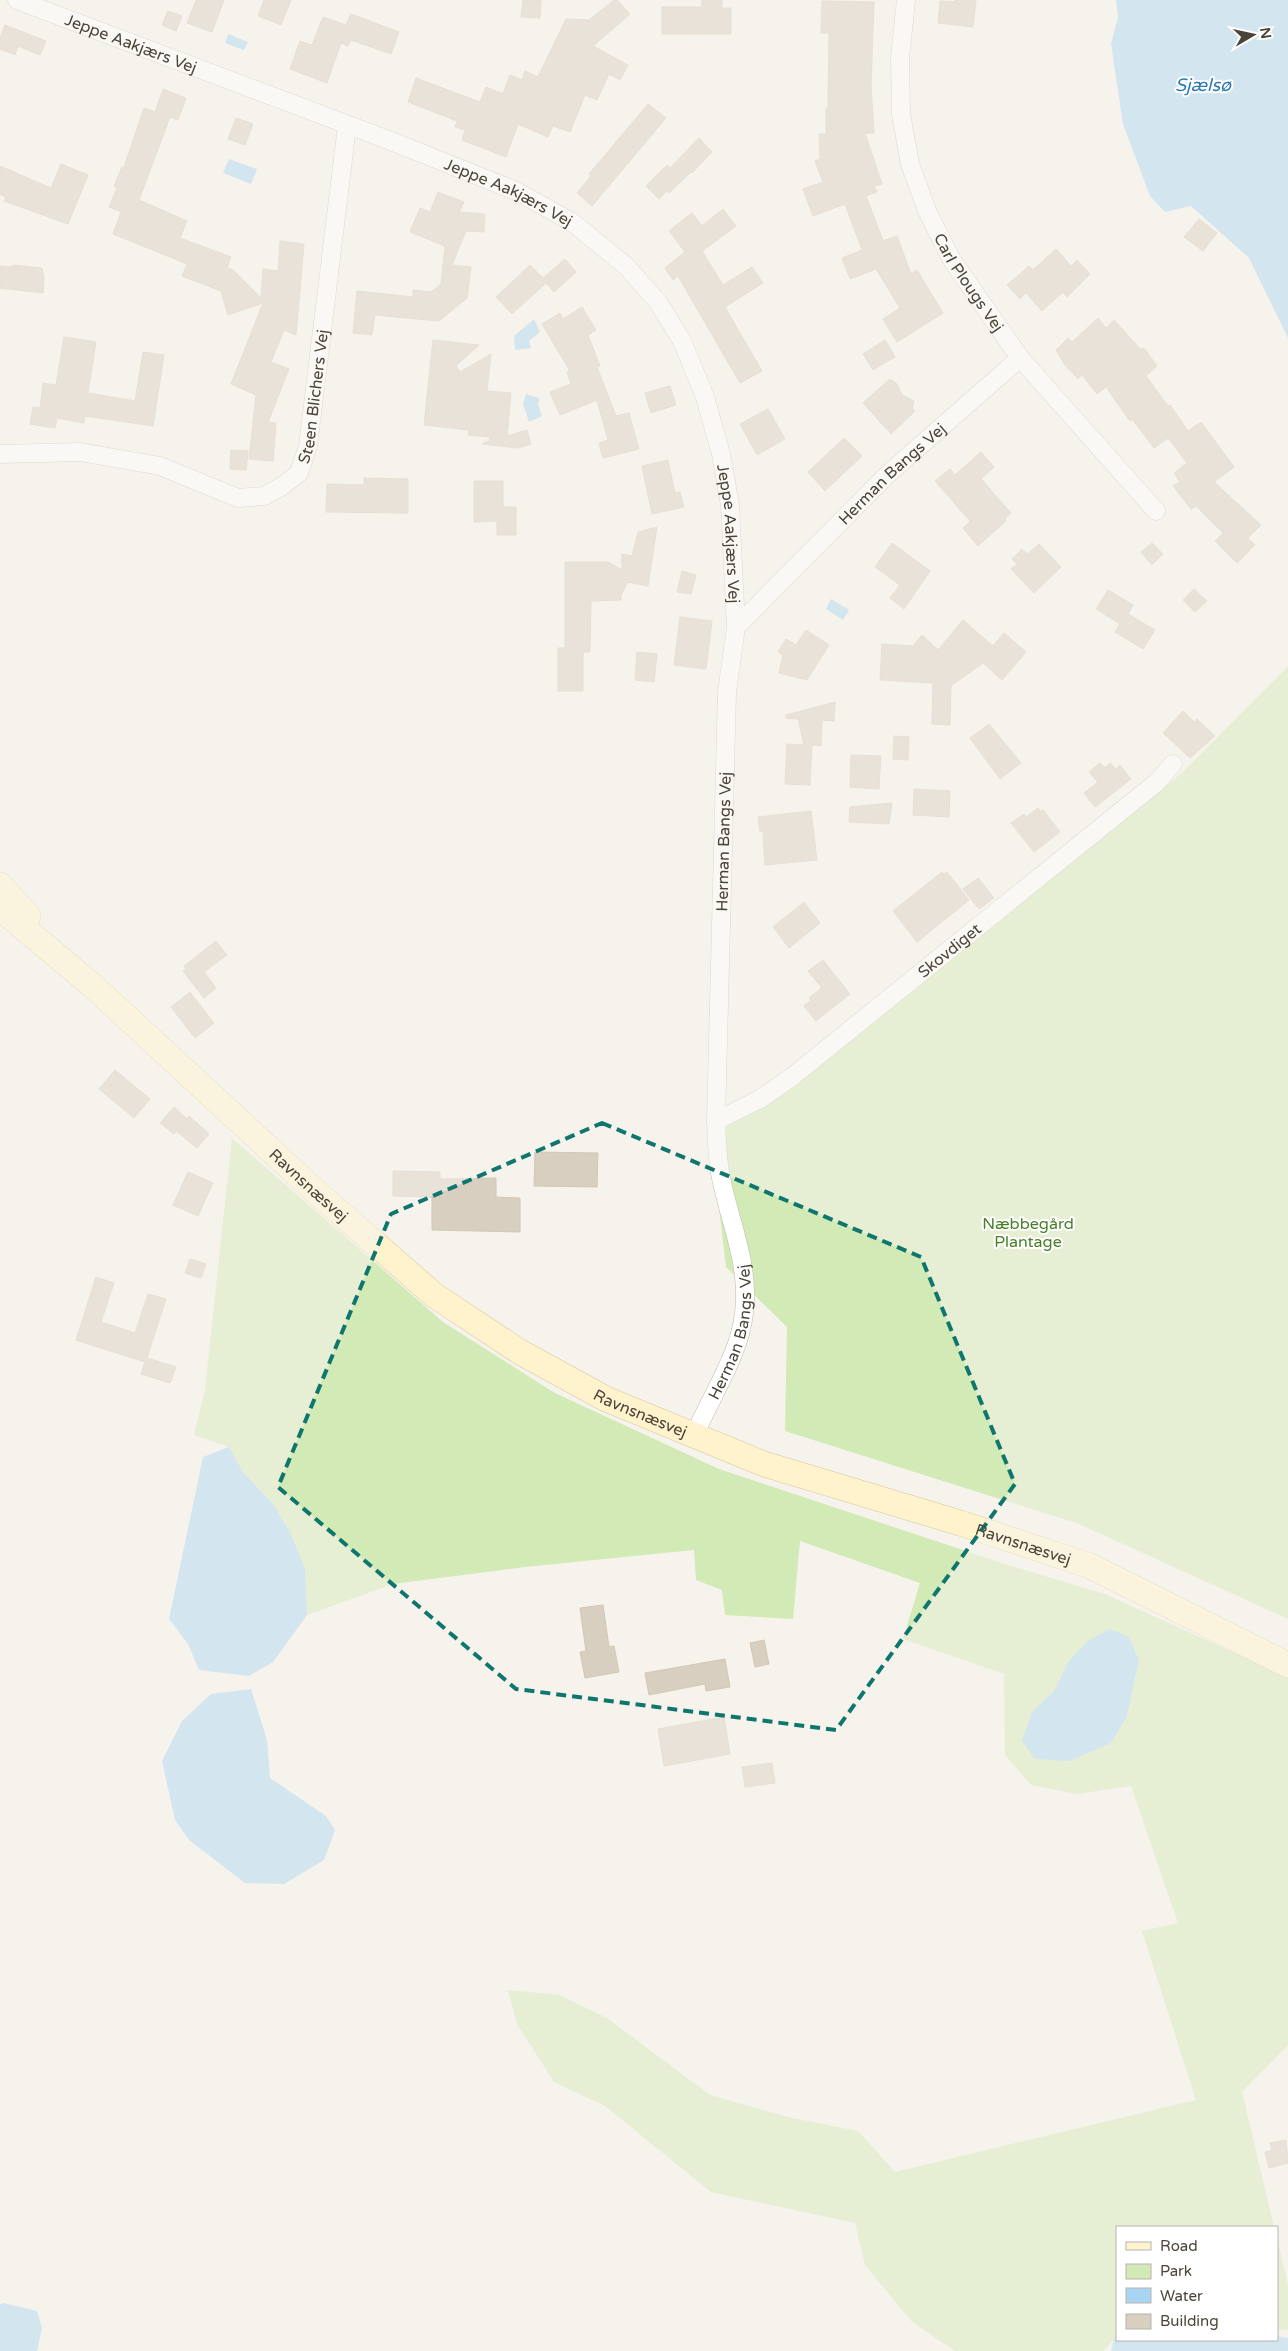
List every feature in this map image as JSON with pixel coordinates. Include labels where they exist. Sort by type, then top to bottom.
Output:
[{"type":"main road","name":"Ravnsnæsvej","points":[[0,885],[94,987]]},
{"type":"main road","name":"Ravnsnæsvej","points":[[0,908],[94,987],[315,1191],[434,1295],[520,1352],[606,1400],[764,1464],[960,1523],[1088,1565],[1288,1665]]},
{"type":"street","name":"Jeppe Aakjærs Vej","points":[[17,0],[346,126],[390,141],[516,191],[572,222],[626,266],[658,302],[682,340],[705,397],[721,454],[730,505],[736,627]]},
{"type":"street","name":"Carl Plougs Vej","points":[[906,0],[900,58],[901,114],[910,164],[928,213],[952,260],[1020,358],[1156,511]]},
{"type":"street","name":"Steen Blichers Vej","points":[[0,454],[80,452],[151,464],[238,498],[264,496],[282,488],[299,473],[308,446],[346,126]]},
{"type":"street","name":"Herman Bangs Vej","points":[[694,1436],[737,1344],[744,1314],[746,1283],[742,1257],[721,1177],[716,1121],[727,692],[736,627],[888,474],[1020,358]]},
{"type":"street","name":"Skovdiget","points":[[716,1121],[760,1099],[793,1076],[1156,783],[1173,764]]},
{"type":"highlighted area","points":[[602,1123],[921,1257],[1015,1484],[836,1730],[516,1689],[278,1487],[391,1214]]},
{"type":"green space","name":"Næbbegård Plantage","points":[[1288,666],[1288,1619],[1079,1524],[785,1431],[787,1327],[726,1267],[709,1124],[791,1089],[1183,772]]},
{"type":"green space","points":[[232,1138],[443,1322],[555,1393],[719,1469],[1011,1566],[1105,1594],[1288,1677],[1288,2045],[1242,2092],[1274,2226],[1116,2226],[1116,2337],[1103,2351],[955,2351],[912,2322],[865,2265],[855,2223],[711,2192],[605,2106],[554,2082],[517,2024],[508,1990],[560,1995],[607,2018],[710,2095],[788,2117],[858,2131],[895,2172],[1196,2100],[1142,1931],[1178,1923],[1131,1786],[1077,1794],[1031,1785],[1005,1755],[1004,1674],[903,1639],[920,1583],[800,1541],[793,1619],[725,1615],[722,1590],[696,1580],[694,1550],[525,1567],[393,1584],[307,1615],[305,1569],[273,1504],[243,1472],[229,1447],[194,1435],[205,1389]],"holes":[[[1129,1637],[1139,1660],[1127,1716],[1032,1712],[1054,1691]]]},
{"type":"green space","points":[[1278,2242],[1288,2285],[1288,2330],[1278,2329]]},
{"type":"water","name":"Sjælsø","points":[[1116,0],[1288,0],[1288,338],[1249,258],[1191,206],[1165,212],[1150,196],[1123,124],[1111,44],[1118,17]]},
{"type":"water","points":[[228,34],[248,42],[244,50],[225,43]]},
{"type":"water","points":[[229,159],[257,169],[251,184],[223,173]]},
{"type":"water","points":[[534,319],[540,332],[529,341],[531,348],[515,350],[514,336]]},
{"type":"water","points":[[526,394],[539,398],[538,404],[542,416],[529,422],[523,404]]},
{"type":"water","points":[[831,599],[849,610],[843,620],[826,609]]},
{"type":"water","points":[[229,1447],[243,1472],[273,1504],[290,1532],[305,1569],[307,1615],[273,1662],[249,1676],[199,1670],[188,1644],[169,1619],[203,1457]]},
{"type":"water","points":[[1110,1629],[1129,1637],[1139,1660],[1127,1716],[1111,1743],[1070,1761],[1035,1759],[1022,1741],[1032,1712],[1054,1691],[1069,1661],[1088,1641]]},
{"type":"water","points":[[251,1689],[267,1740],[270,1778],[326,1816],[335,1830],[324,1860],[284,1884],[245,1883],[189,1840],[175,1820],[162,1761],[182,1721],[211,1694]]},
{"type":"water","points":[[3,2303],[37,2311],[42,2328],[37,2351],[0,2351],[0,2305]]},
{"type":"water","points":[[1115,2336],[1116,2341],[1278,2341],[1278,2336],[1288,2338],[1288,2351],[1111,2351]]},
{"type":"building","points":[[196,0],[224,0],[212,32],[187,23]]},
{"type":"building","points":[[264,0],[291,0],[281,25],[258,16]]},
{"type":"building","points":[[523,0],[541,0],[540,18],[521,17]]},
{"type":"building","points":[[614,0],[617,0],[630,14],[593,46],[628,65],[620,80],[609,74],[597,100],[585,95],[570,132],[553,126],[548,137],[518,124],[506,157],[462,140],[465,130],[455,127],[457,121],[408,102],[416,78],[480,102],[486,87],[503,94],[510,75],[522,80],[525,71],[538,77],[566,19],[589,20]]},
{"type":"building","points":[[702,0],[722,0],[722,8],[731,8],[731,34],[662,34],[662,7],[702,7]]},
{"type":"building","points":[[955,0],[976,0],[973,27],[938,23],[940,1],[955,2]]},
{"type":"building","points":[[822,1],[874,2],[871,85],[874,133],[865,133],[882,184],[874,186],[877,192],[866,196],[883,241],[897,236],[911,274],[917,270],[943,313],[897,342],[883,319],[900,308],[876,269],[850,279],[842,258],[862,250],[845,204],[813,216],[803,189],[823,182],[815,161],[820,159],[819,134],[826,134],[826,109],[828,109],[829,33],[821,33]]},
{"type":"building","points":[[168,11],[182,16],[176,31],[162,25]]},
{"type":"building","points":[[351,14],[399,32],[391,54],[351,40],[348,46],[341,43],[327,83],[290,69],[300,41],[312,45],[323,17],[346,25]]},
{"type":"building","points":[[5,25],[46,41],[40,55],[18,46],[15,55],[0,49],[0,38]]},
{"type":"building","points":[[163,89],[186,98],[178,120],[170,117],[139,200],[187,221],[180,238],[231,257],[227,268],[233,270],[261,298],[263,269],[278,271],[280,241],[304,244],[296,335],[284,330],[271,362],[289,369],[268,422],[276,423],[273,461],[249,459],[256,395],[231,384],[263,303],[228,315],[221,291],[182,276],[187,264],[113,234],[121,212],[109,207],[117,188],[114,186],[122,167],[124,167],[144,108],[155,112]]},
{"type":"building","points":[[648,104],[666,118],[592,206],[577,193],[591,176],[589,174]]},
{"type":"building","points":[[236,118],[253,124],[245,145],[228,139]]},
{"type":"building","points":[[699,138],[712,152],[692,173],[659,199],[646,186],[667,165],[670,168]]},
{"type":"building","points":[[61,164],[88,175],[68,224],[4,201],[6,197],[0,194],[0,166],[51,188]]},
{"type":"building","points":[[438,192],[464,202],[459,212],[485,214],[484,232],[466,231],[452,265],[471,267],[467,298],[439,321],[375,315],[372,335],[353,333],[357,291],[413,297],[413,290],[431,292],[441,284],[445,246],[410,232],[420,208],[430,212]]},
{"type":"building","points":[[723,209],[736,226],[702,251],[723,285],[752,267],[763,283],[725,307],[762,371],[740,383],[678,276],[673,280],[665,268],[685,252],[669,231],[692,213],[702,226]]},
{"type":"building","points":[[1199,219],[1217,233],[1203,251],[1184,237]]},
{"type":"building","points":[[1056,249],[1071,266],[1077,260],[1090,274],[1067,297],[1063,292],[1042,311],[1026,293],[1020,299],[1007,285],[1029,266],[1033,270]]},
{"type":"building","points":[[565,259],[576,272],[554,292],[546,283],[512,314],[496,297],[530,265],[543,278]]},
{"type":"building","points":[[12,265],[42,268],[44,278],[43,293],[0,288],[0,266],[12,267]]},
{"type":"building","points":[[582,307],[596,330],[588,335],[600,366],[597,367],[616,416],[629,413],[639,449],[603,458],[599,443],[608,440],[597,400],[560,415],[550,392],[571,384],[567,372],[570,371],[542,324],[560,313],[563,319]]},
{"type":"building","points":[[1098,318],[1106,328],[1114,320],[1141,350],[1144,348],[1157,366],[1146,376],[1168,406],[1170,405],[1188,431],[1201,422],[1234,467],[1214,482],[1261,525],[1248,538],[1255,545],[1237,563],[1215,541],[1223,533],[1196,506],[1191,509],[1173,486],[1180,482],[1174,473],[1187,463],[1168,438],[1154,448],[1132,419],[1130,421],[1106,387],[1097,394],[1082,375],[1078,379],[1065,365],[1056,350],[1068,338],[1072,342]]},
{"type":"building","points":[[64,337],[96,342],[88,393],[135,401],[143,352],[164,355],[153,426],[85,416],[84,423],[57,418],[55,428],[30,424],[33,407],[40,408],[43,383],[56,385]]},
{"type":"building","points":[[433,340],[479,345],[456,366],[460,372],[491,354],[487,391],[511,393],[507,436],[527,430],[531,444],[518,448],[482,444],[489,441],[490,437],[468,435],[469,430],[424,425]]},
{"type":"building","points":[[885,340],[895,357],[873,370],[863,354]]},
{"type":"building","points":[[890,379],[897,384],[902,395],[914,401],[912,408],[915,411],[891,434],[863,403]]},
{"type":"building","points":[[670,386],[676,405],[651,413],[645,393]]},
{"type":"building","points":[[768,409],[785,439],[757,455],[740,424]]},
{"type":"building","points":[[844,438],[862,456],[825,491],[808,472]]},
{"type":"building","points":[[231,450],[248,451],[246,470],[230,469]]},
{"type":"building","points":[[981,452],[994,467],[981,479],[1011,513],[1005,519],[1006,521],[978,546],[963,528],[970,521],[935,481],[950,469],[955,475]]},
{"type":"building","points":[[668,460],[675,493],[680,492],[684,507],[652,514],[642,466]]},
{"type":"building","points":[[364,478],[408,479],[408,513],[326,512],[327,484],[364,485]]},
{"type":"building","points":[[474,481],[503,481],[503,507],[516,507],[516,535],[497,535],[497,521],[474,522]]},
{"type":"building","points":[[657,527],[648,586],[628,582],[621,595],[621,600],[591,601],[590,652],[583,652],[583,691],[558,691],[558,648],[565,648],[565,562],[608,562],[622,570],[622,554],[632,556],[638,532]]},
{"type":"building","points":[[892,543],[930,571],[904,609],[890,598],[900,585],[875,567]]},
{"type":"building","points":[[1152,543],[1163,554],[1152,565],[1141,552]]},
{"type":"building","points":[[1039,544],[1061,567],[1034,593],[1011,569],[1017,564],[1012,559],[1022,549],[1027,554]]},
{"type":"building","points":[[682,571],[696,575],[691,594],[677,592]]},
{"type":"building","points":[[1194,589],[1207,601],[1195,612],[1183,600]]},
{"type":"building","points":[[1108,590],[1133,605],[1128,614],[1155,630],[1143,649],[1115,632],[1120,624],[1096,609]]},
{"type":"building","points":[[680,617],[712,621],[706,669],[674,665]]},
{"type":"building","points":[[963,620],[993,646],[1004,633],[1026,652],[1002,680],[983,663],[951,686],[950,725],[932,724],[933,683],[880,680],[882,644],[913,646],[922,635],[938,650]]},
{"type":"building","points":[[806,630],[829,645],[807,680],[779,673],[783,655],[778,652],[786,639],[796,645]]},
{"type":"building","points":[[637,652],[657,654],[654,682],[635,680]]},
{"type":"building","points":[[835,702],[834,721],[822,720],[821,746],[812,745],[810,785],[785,784],[787,744],[804,745],[798,719],[786,718],[786,715]]},
{"type":"building","points":[[1183,711],[1194,722],[1197,719],[1215,736],[1190,758],[1163,733]]},
{"type":"building","points":[[989,724],[1021,763],[1000,779],[970,738]]},
{"type":"building","points":[[894,736],[909,737],[908,760],[893,759]]},
{"type":"building","points":[[851,755],[881,756],[879,789],[850,787]]},
{"type":"building","points":[[1100,763],[1105,768],[1110,763],[1116,769],[1120,765],[1131,779],[1095,807],[1084,793],[1098,782],[1089,772]]},
{"type":"building","points":[[914,789],[950,791],[949,817],[913,815]]},
{"type":"building","points":[[892,803],[889,824],[849,822],[850,807]]},
{"type":"building","points":[[1038,808],[1041,812],[1043,810],[1060,832],[1034,852],[1011,823],[1024,814],[1026,817]]},
{"type":"building","points":[[811,811],[817,860],[765,865],[763,831],[760,832],[758,817]]},
{"type":"building","points":[[942,872],[944,874],[947,872],[969,900],[917,942],[893,911]]},
{"type":"building","points":[[978,878],[994,898],[979,909],[963,889]]},
{"type":"building","points":[[804,902],[820,923],[789,948],[773,927]]},
{"type":"building","points":[[216,941],[227,955],[204,972],[216,988],[204,998],[183,971],[186,969],[184,966]]},
{"type":"building","points":[[823,960],[850,994],[816,1021],[804,1006],[811,1000],[809,998],[822,988],[808,971]]},
{"type":"building","points":[[190,992],[214,1023],[195,1038],[171,1007]]},
{"type":"building","points":[[115,1070],[150,1099],[134,1118],[99,1089]]},
{"type":"building","points":[[174,1107],[187,1119],[189,1116],[209,1134],[197,1148],[176,1131],[174,1134],[160,1123]]},
{"type":"building","points":[[535,1152],[598,1153],[597,1187],[534,1186]]},
{"type":"building","points":[[393,1171],[440,1172],[440,1179],[496,1178],[496,1197],[520,1198],[520,1232],[432,1230],[432,1197],[393,1196]]},
{"type":"building","points":[[188,1172],[213,1183],[198,1216],[173,1205]]},
{"type":"building","points":[[190,1259],[206,1264],[201,1278],[185,1273]]},
{"type":"building","points":[[96,1277],[114,1283],[101,1322],[135,1333],[148,1294],[166,1299],[147,1358],[176,1367],[170,1383],[141,1374],[145,1362],[76,1340]]},
{"type":"building","points":[[603,1605],[609,1647],[614,1646],[619,1672],[585,1678],[580,1652],[586,1651],[580,1608]]},
{"type":"building","points":[[764,1640],[769,1664],[755,1667],[750,1643]]},
{"type":"building","points":[[725,1659],[730,1687],[706,1691],[705,1684],[649,1695],[645,1673]]},
{"type":"building","points":[[724,1717],[730,1754],[664,1766],[658,1729]]},
{"type":"building","points":[[772,1763],[775,1783],[745,1787],[742,1767]]},
{"type":"building","points":[[1286,2140],[1288,2163],[1269,2168],[1265,2152],[1272,2150],[1270,2143]]}]
